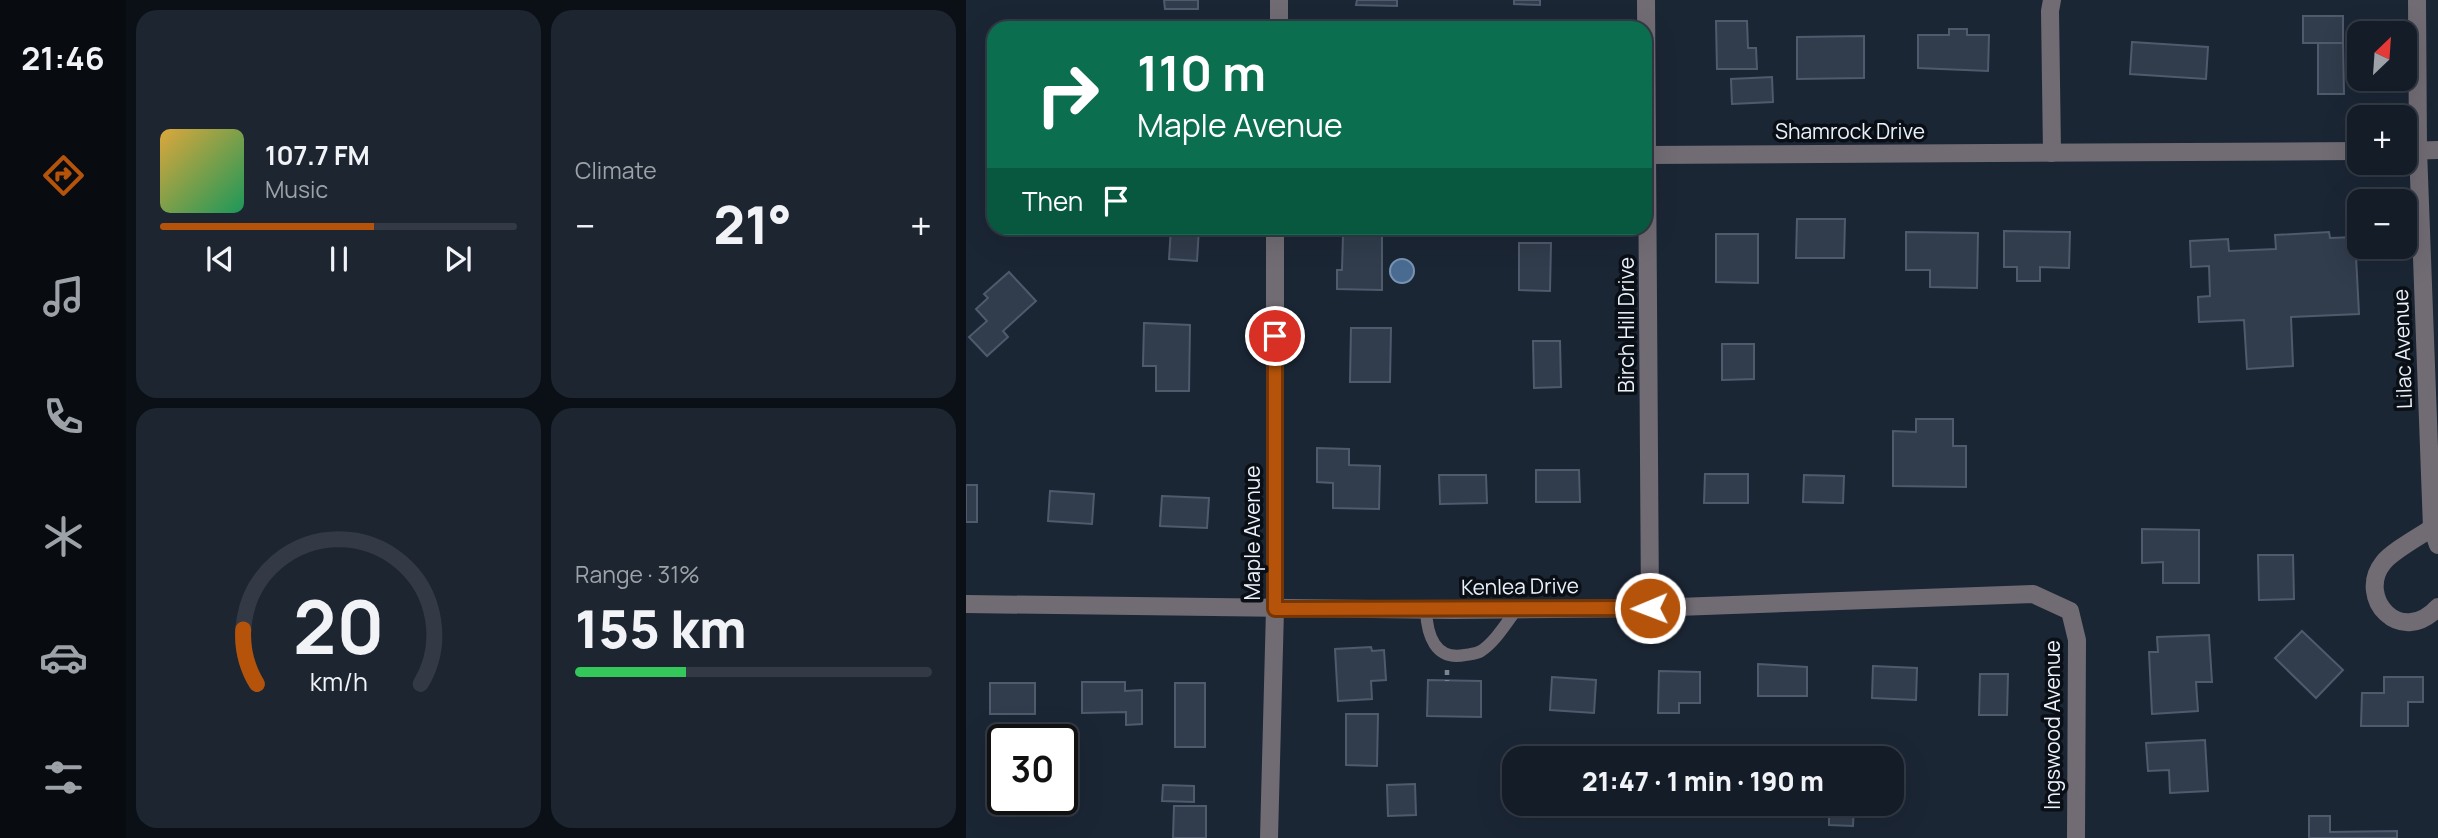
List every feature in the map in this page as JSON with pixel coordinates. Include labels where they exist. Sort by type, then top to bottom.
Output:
[{"type":"street","points":[[1279,0],[1279,21]]},
{"type":"street","name":"Birch Hill Drive","points":[[1646,0],[1646,21]]},
{"type":"street","name":"Lilac Avenue","points":[[2413,105],[2417,0]]},
{"type":"street","points":[[2049,4],[2052,153]]},
{"type":"street","points":[[2417,150],[2438,150]]},
{"type":"street","name":"Shamrock Drive","points":[[1652,155],[2347,151]]},
{"type":"street","name":"Lilac Avenue","points":[[2412,175],[2432,528],[2438,545]]},
{"type":"street","name":"Maple Avenue","points":[[1269,838],[1275,609],[1275,235]]},
{"type":"street","name":"Birch Hill Drive","points":[[1648,235],[1650,608]]},
{"type":"street","points":[[2432,528],[2383,563],[2375,579],[2376,600],[2386,614],[2400,621],[2415,623],[2429,617],[2438,607]]},
{"type":"street","name":"Kenlea Drive","points":[[966,604],[1426,610],[1650,608],[2033,594],[2070,611]]},
{"type":"street","name":"Ingswood Avenue","points":[[2070,611],[2077,640],[2076,838]]},
{"type":"lane","points":[[1426,610],[1427,626],[1433,645],[1446,655],[1460,656],[1478,653],[1485,648],[1517,609]]},
{"type":"water","points":[[1402,259],[1411,262],[1414,271],[1411,280],[1402,283],[1393,280],[1390,271],[1393,262]]},
{"type":"building","points":[[1164,0],[1198,0],[1198,9],[1165,9]]},
{"type":"building","points":[[1357,0],[1397,0],[1397,6],[1356,5]]},
{"type":"building","points":[[1514,0],[1540,0],[1540,5],[1514,4]]},
{"type":"building","points":[[2303,16],[2343,16],[2343,43],[2303,43]]},
{"type":"building","points":[[1716,21],[1747,21],[1748,48],[1756,48],[1757,69],[1717,69]]},
{"type":"building","points":[[1949,29],[1967,29],[1967,35],[1989,35],[1988,71],[1918,68],[1918,35],[1949,35]]},
{"type":"building","points":[[1864,36],[1864,78],[1797,79],[1797,37]]},
{"type":"building","points":[[2132,42],[2208,47],[2206,79],[2130,74]]},
{"type":"building","points":[[2318,43],[2343,43],[2344,94],[2318,94]]},
{"type":"building","points":[[1772,77],[1773,102],[1732,104],[1731,79]]},
{"type":"building","points":[[1797,219],[1845,219],[1844,258],[1796,258]]},
{"type":"building","points":[[2004,231],[2070,232],[2069,268],[2040,267],[2040,281],[2017,281],[2017,267],[2004,267]]},
{"type":"building","points":[[1906,232],[1978,233],[1977,288],[1930,287],[1930,270],[1906,270]]},
{"type":"building","points":[[2329,232],[2330,238],[2347,237],[2347,259],[2356,259],[2359,314],[2291,317],[2293,366],[2247,369],[2244,320],[2199,322],[2198,297],[2210,296],[2209,266],[2191,267],[2190,241],[2228,239],[2229,251],[2276,249],[2275,235]]},
{"type":"building","points":[[1716,234],[1758,234],[1758,283],[1716,282]]},
{"type":"building","points":[[1171,235],[1199,235],[1197,261],[1169,259]]},
{"type":"building","points":[[1343,235],[1382,236],[1382,290],[1337,289],[1337,270],[1342,270]]},
{"type":"building","points":[[1519,243],[1551,243],[1550,291],[1519,290]]},
{"type":"building","points":[[1009,272],[1036,301],[1003,331],[1008,337],[987,356],[969,337],[987,321],[976,309],[988,298],[984,294]]},
{"type":"building","points":[[1144,323],[1190,325],[1189,391],[1156,391],[1156,366],[1143,366]]},
{"type":"building","points":[[1351,328],[1391,328],[1390,382],[1350,382]]},
{"type":"building","points":[[1533,341],[1560,341],[1561,387],[1534,388]]},
{"type":"building","points":[[1722,344],[1754,344],[1754,379],[1722,380]]},
{"type":"building","points":[[1916,419],[1953,419],[1953,446],[1966,446],[1966,487],[1893,486],[1893,431],[1916,432]]},
{"type":"building","points":[[1317,448],[1349,449],[1349,465],[1380,466],[1379,509],[1333,508],[1333,483],[1317,482]]},
{"type":"building","points":[[1536,470],[1579,470],[1580,502],[1536,502]]},
{"type":"building","points":[[1705,474],[1748,474],[1748,503],[1704,503]]},
{"type":"building","points":[[1439,475],[1486,475],[1487,503],[1440,504]]},
{"type":"building","points":[[1804,475],[1844,476],[1843,503],[1803,502]]},
{"type":"building","points":[[966,485],[977,485],[977,522],[966,522]]},
{"type":"building","points":[[1050,491],[1094,494],[1092,524],[1048,521]]},
{"type":"building","points":[[1162,496],[1209,498],[1207,528],[1160,526]]},
{"type":"building","points":[[2142,529],[2199,530],[2199,583],[2163,583],[2163,562],[2142,563]]},
{"type":"building","points":[[2258,555],[2293,555],[2294,599],[2259,600]]},
{"type":"building","points":[[2302,631],[2343,670],[2316,698],[2275,658]]},
{"type":"building","points":[[2209,635],[2212,682],[2196,682],[2198,711],[2152,714],[2149,652],[2158,652],[2157,637]]},
{"type":"building","points":[[1371,647],[1372,651],[1384,650],[1386,680],[1371,681],[1372,699],[1338,701],[1335,649]]},
{"type":"building","points":[[1758,664],[1807,667],[1807,696],[1758,696]]},
{"type":"building","points":[[1873,666],[1917,668],[1916,700],[1872,698]]},
{"type":"building","points":[[1659,671],[1700,672],[1700,703],[1679,703],[1679,713],[1658,713]]},
{"type":"building","points":[[1980,674],[2008,674],[2007,715],[1979,715]]},
{"type":"building","points":[[1552,677],[1596,680],[1594,713],[1550,710]]},
{"type":"building","points":[[2384,677],[2423,677],[2423,702],[2408,702],[2408,726],[2361,726],[2362,693],[2384,693]]},
{"type":"building","points":[[1428,680],[1481,681],[1481,717],[1427,716]]},
{"type":"building","points":[[1082,682],[1125,682],[1125,691],[1142,690],[1142,724],[1126,725],[1126,712],[1082,713]]},
{"type":"building","points":[[990,683],[1035,683],[1035,714],[990,714]]},
{"type":"building","points":[[1175,683],[1205,683],[1205,747],[1175,747]]},
{"type":"building","points":[[1346,714],[1378,714],[1377,766],[1346,765]]},
{"type":"building","points":[[2205,740],[2208,791],[2170,793],[2169,770],[2148,771],[2146,743]]},
{"type":"building","points":[[1415,784],[1416,815],[1388,816],[1387,785]]},
{"type":"building","points":[[1163,785],[1194,786],[1194,802],[1162,801]]},
{"type":"building","points":[[1174,806],[1206,806],[1206,838],[1173,838]]},
{"type":"building","points":[[1829,816],[1853,816],[1853,826],[1829,825]]},
{"type":"building","points":[[2309,816],[2330,816],[2330,832],[2397,831],[2397,838],[2309,838]]},
{"type":"route","points":[[1275,336],[1275,609],[1650,608]]}]
